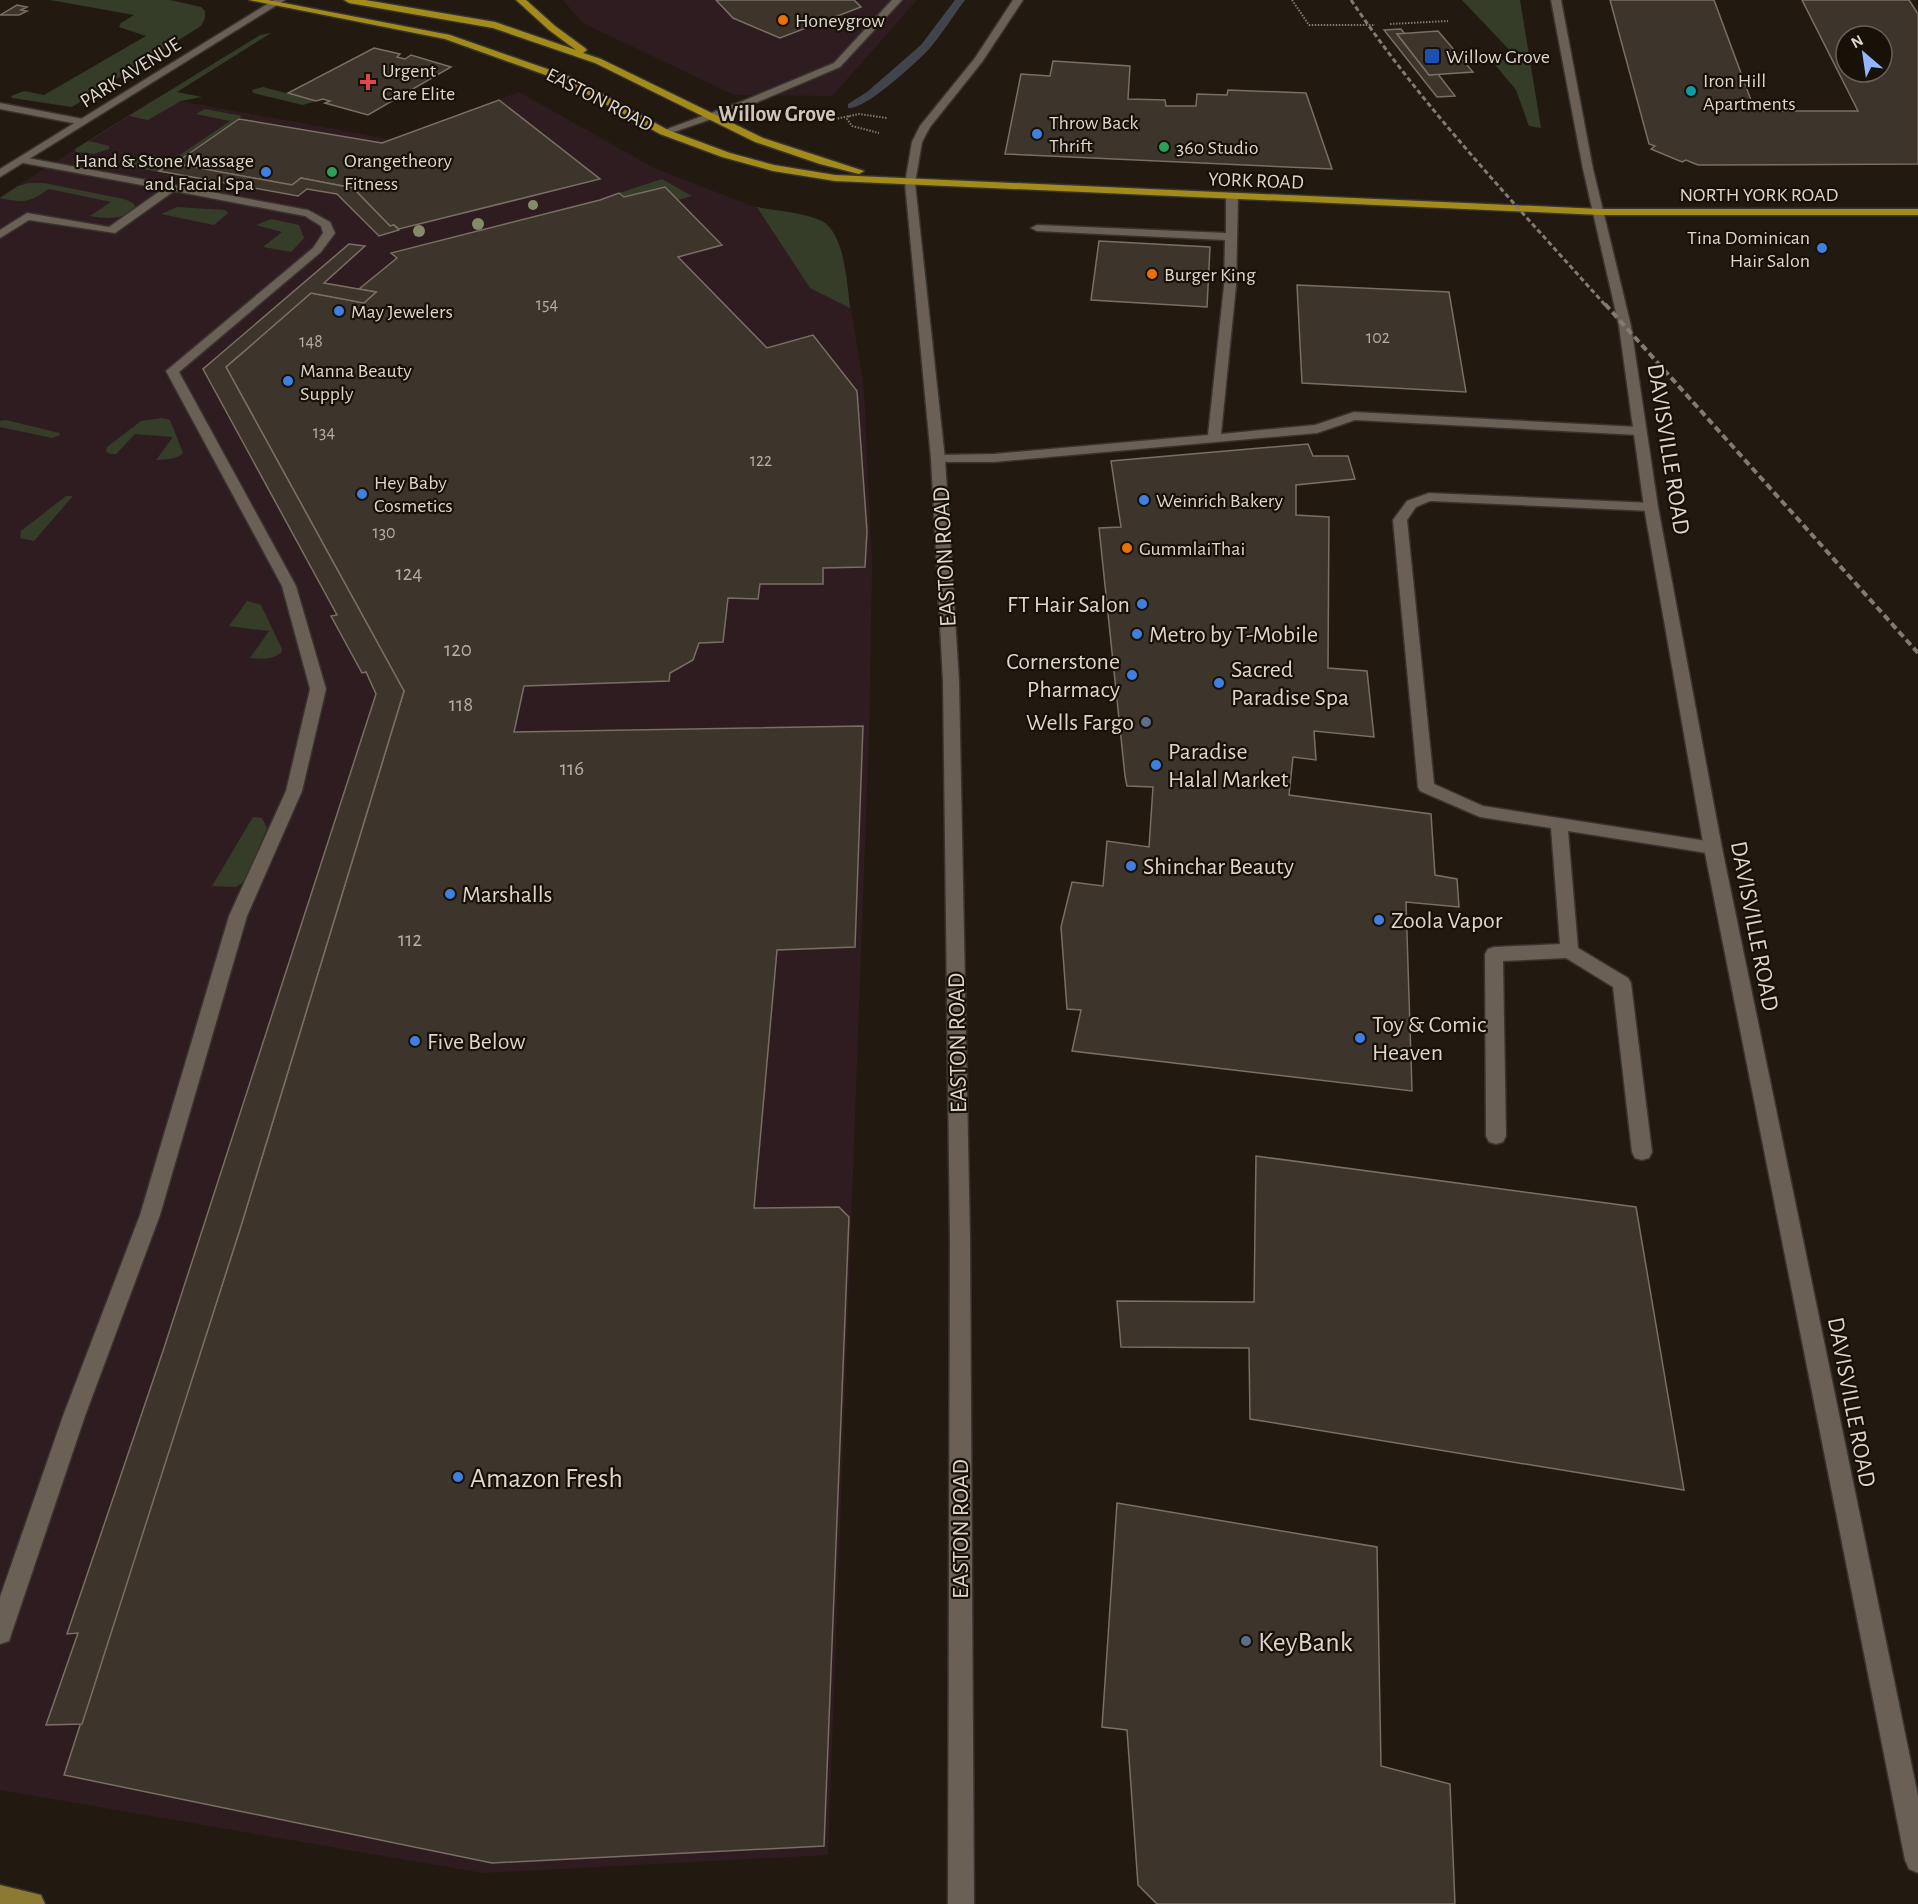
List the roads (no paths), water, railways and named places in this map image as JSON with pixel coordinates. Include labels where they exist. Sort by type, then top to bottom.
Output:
[{"type":"highway","name":"EASTON ROAD","points":[[254,0],[276,2],[447,37],[569,80],[664,132],[726,155],[773,168],[835,178],[910,183]]},
{"type":"highway","name":"EASTON ROAD","points":[[349,0],[495,25],[598,61],[759,140],[813,158],[910,183]]},
{"type":"highway","points":[[521,0],[552,28],[598,61]]},
{"type":"highway","name":"YORK ROAD","points":[[910,183],[1600,212]]},
{"type":"highway","name":"NORTH YORK ROAD","points":[[1600,212],[1918,212]]},
{"type":"main road","points":[[0,1898],[32,1904]]},
{"type":"street","points":[[664,132],[837,65],[897,0]]},
{"type":"street","points":[[910,183],[917,142],[925,126],[979,60],[1018,0]]},
{"type":"street","name":"DAVISVILLE ROAD","points":[[1556,0],[1588,169],[1600,212],[1625,326],[1638,431],[1713,848],[1918,1860]]},
{"type":"street","name":"PARK AVENUE","points":[[0,174],[276,2]]},
{"type":"street","points":[[0,106],[83,122]]},
{"type":"street","points":[[0,1632],[74,1416],[150,1215],[238,916],[294,791],[318,689],[289,586],[172,371],[317,250],[328,233],[326,224],[308,213],[22,160]]},
{"type":"street","name":"EASTON ROAD","points":[[910,183],[938,459],[951,681],[958,1084],[961,1904]]},
{"type":"street","points":[[0,235],[27,216],[111,231],[172,188]]},
{"type":"street","points":[[1214,439],[1230,286],[1232,197]]},
{"type":"street","points":[[1037,228],[1231,237]]},
{"type":"street","points":[[938,459],[994,458],[1317,429],[1354,416],[1638,431]]},
{"type":"street","points":[[1651,507],[1429,497],[1413,502],[1405,509],[1400,520],[1426,787],[1480,811],[1713,848]]},
{"type":"street","points":[[1559,824],[1569,951]]},
{"type":"street","points":[[1496,1136],[1494,954],[1569,951],[1622,983],[1642,1152]]},
{"type":"waterway","points":[[852,106],[871,94],[925,47],[960,0]]},
{"type":"railway","points":[[1351,0],[1441,119],[1606,306]]},
{"type":"railway","points":[[1605,304],[1918,653]]},
{"type":"place","name":"Honeygrow","points":[[783,20]]},
{"type":"place","name":"Willow Grove","points":[[1432,56]]},
{"type":"place","name":"Urgent Care Elite","points":[[368,82]]},
{"type":"place","name":"Iron Hill Apartments","points":[[1691,91]]},
{"type":"place","name":"Throw Back Thrift","points":[[1037,134]]},
{"type":"place","name":"360 Studio","points":[[1164,147]]},
{"type":"place","name":"Hand & Stone Massage and Facial Spa","points":[[266,172]]},
{"type":"place","name":"Orangetheory Fitness","points":[[332,172]]},
{"type":"place","name":"Tina Dominican Hair Salon","points":[[1822,248]]},
{"type":"place","name":"Burger King","points":[[1152,274]]},
{"type":"place","name":"May Jewelers","points":[[339,311]]},
{"type":"place","name":"Manna Beauty Supply","points":[[288,381]]},
{"type":"place","name":"Hey Baby Cosmetics","points":[[362,494]]},
{"type":"place","name":"Weinrich Bakery","points":[[1144,500]]},
{"type":"place","name":"GummlaiThai","points":[[1127,548]]},
{"type":"place","name":"FT Hair Salon","points":[[1142,604]]},
{"type":"place","name":"Metro by T-Mobile","points":[[1137,634]]},
{"type":"place","name":"Cornerstone Pharmacy","points":[[1132,675]]},
{"type":"place","name":"Sacred Paradise Spa","points":[[1219,683]]},
{"type":"place","name":"Wells Fargo","points":[[1146,722]]},
{"type":"place","name":"Paradise Halal Market","points":[[1156,765]]},
{"type":"place","name":"Shinchar Beauty","points":[[1131,866]]},
{"type":"place","name":"Marshalls","points":[[450,894]]},
{"type":"place","name":"Zoola Vapor","points":[[1379,920]]},
{"type":"place","name":"Toy & Comic Heaven","points":[[1360,1038]]},
{"type":"place","name":"Five Below","points":[[415,1041]]},
{"type":"place","name":"Amazon Fresh","points":[[458,1477]]},
{"type":"place","name":"KeyBank","points":[[1246,1641]]},
{"type":"district","name":"Willow Grove","points":[[777,113]]}]
